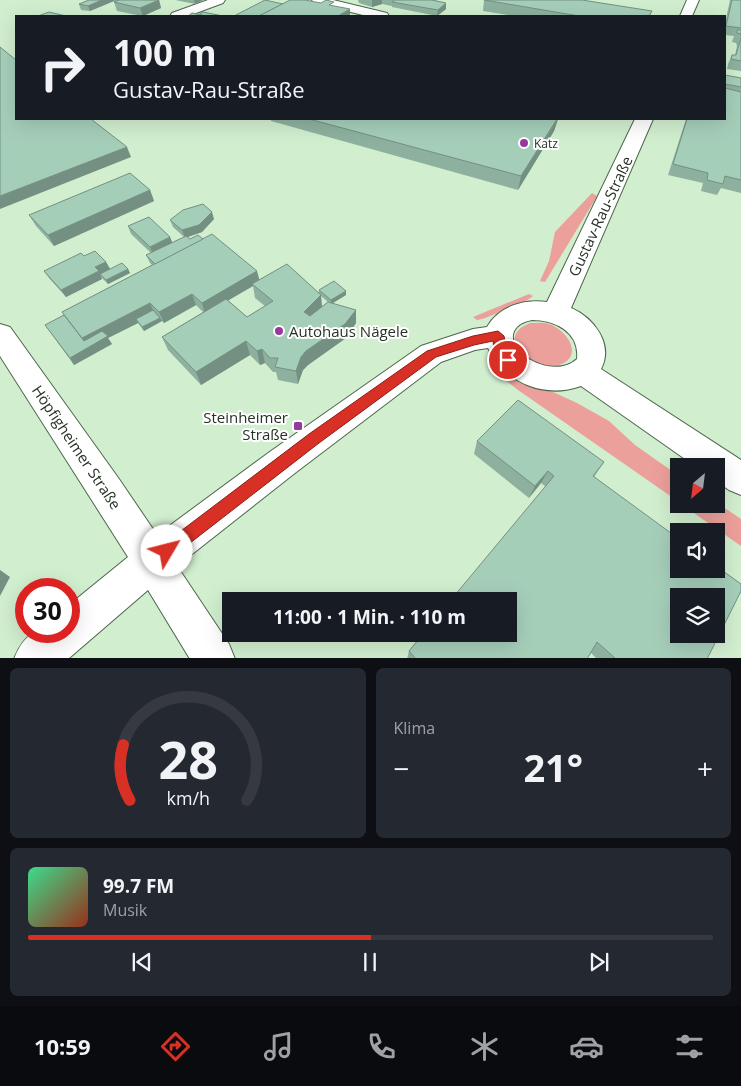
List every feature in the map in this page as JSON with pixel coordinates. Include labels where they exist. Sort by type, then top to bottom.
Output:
[{"type":"street","points":[[180,15],[219,0]]},
{"type":"street","points":[[318,0],[378,15]]},
{"type":"street","points":[[686,15],[693,0]]},
{"type":"street","name":"Gustav-Rau-Straße","points":[[556,313],[644,120]]},
{"type":"street","points":[[529,310],[556,313],[576,323],[590,339],[593,351],[591,362],[583,372],[570,378],[562,379],[536,377],[520,370],[508,360],[500,348],[498,336],[504,322],[517,313],[529,310]]},
{"type":"street","name":"Höpfigheimer Straße","points":[[0,334],[107,490],[214,658]]},
{"type":"street","points":[[80,621],[152,562],[314,438],[432,354],[473,340],[498,336]]},
{"type":"street","points":[[583,372],[741,479]]},
{"type":"street","points":[[35,658],[53,643]]},
{"type":"shaded area","points":[[592,193],[597,196],[596,198],[545,282],[540,281],[549,261],[555,232]]},
{"type":"shaded area","points":[[529,294],[533,296],[526,301],[491,316],[477,320],[473,317]]},
{"type":"shaded area","points":[[530,323],[549,324],[556,327],[567,337],[572,350],[571,356],[567,361],[559,365],[549,366],[538,364],[520,353],[515,337],[519,329]]},
{"type":"shaded area","points":[[495,368],[520,383],[553,392],[609,421],[635,445],[670,470],[670,496],[518,390],[495,372]]},
{"type":"shaded area","points":[[725,508],[741,519],[741,546],[725,535],[725,523],[708,523],[694,513],[725,513]]},
{"type":"building","points":[[89,0],[102,0],[88,6],[79,4]]},
{"type":"building","points":[[119,0],[159,0],[140,8],[114,2]]},
{"type":"building","points":[[265,0],[283,4],[261,15],[236,15]]},
{"type":"building","points":[[290,0],[321,3],[326,0],[334,2],[329,5],[350,9],[340,15],[261,15]]},
{"type":"building","points":[[395,0],[432,0],[446,3],[438,10],[392,2]]},
{"type":"building","points":[[484,0],[582,0],[652,11],[650,15],[573,15]]},
{"type":"building","points":[[732,0],[741,0],[741,28],[726,26]]},
{"type":"building","points":[[49,12],[62,15],[41,15]]},
{"type":"building","points":[[203,12],[218,15],[198,15]]},
{"type":"building","points":[[741,38],[741,61],[731,59],[732,55],[736,55]]},
{"type":"building","points":[[0,47],[15,59],[15,120],[92,120],[127,147],[0,196]]},
{"type":"building","points":[[726,75],[741,78],[741,87],[726,84]]},
{"type":"building","points":[[726,88],[741,92],[741,180],[725,176],[723,184],[707,180],[708,173],[673,164],[687,120],[726,120]]},
{"type":"building","points":[[313,120],[556,120],[521,176]]},
{"type":"building","points":[[130,173],[150,190],[48,235],[29,215]]},
{"type":"building","points":[[203,204],[212,212],[199,225],[182,230],[170,220],[183,210]]},
{"type":"building","points":[[149,217],[170,237],[150,247],[128,226]]},
{"type":"building","points":[[212,234],[257,271],[202,303],[192,294],[159,312],[150,303],[82,338],[62,312]]},
{"type":"building","points":[[198,235],[203,239],[155,264],[146,255],[186,236],[190,239]]},
{"type":"building","points":[[95,251],[106,262],[95,267],[99,271],[61,290],[44,271],[81,253],[84,256]]},
{"type":"building","points":[[122,263],[128,269],[106,280],[100,274]]},
{"type":"building","points":[[287,264],[321,295],[304,312],[310,316],[328,302],[356,310],[345,324],[306,351],[301,357],[296,371],[275,367],[278,358],[270,358],[262,349],[257,351],[246,341],[196,372],[162,337],[226,299],[247,317],[273,301],[252,284]]},
{"type":"building","points":[[334,281],[346,291],[331,300],[319,290]]},
{"type":"building","points":[[153,310],[160,318],[142,327],[136,319]]},
{"type":"building","points":[[64,315],[84,341],[102,331],[108,336],[70,358],[45,325]]},
{"type":"building","points":[[518,400],[604,462],[593,476],[670,532],[670,578],[725,578],[725,572],[741,584],[741,591],[725,623],[725,588],[670,588],[670,643],[715,643],[708,658],[615,658],[597,642],[588,658],[415,658],[409,651],[416,642],[517,642],[517,592],[457,592],[554,476],[548,471],[535,486],[477,441]]},
{"type":"place","name":"Katz","points":[[524,143]]},
{"type":"place","name":"Autohaus Nägele","points":[[279,331]]},
{"type":"place","name":"Steinheimer Straße","points":[[298,426]]},
{"type":"route","points":[[167,551],[314,438],[432,354],[473,340],[498,336],[500,348],[508,360]]}]
